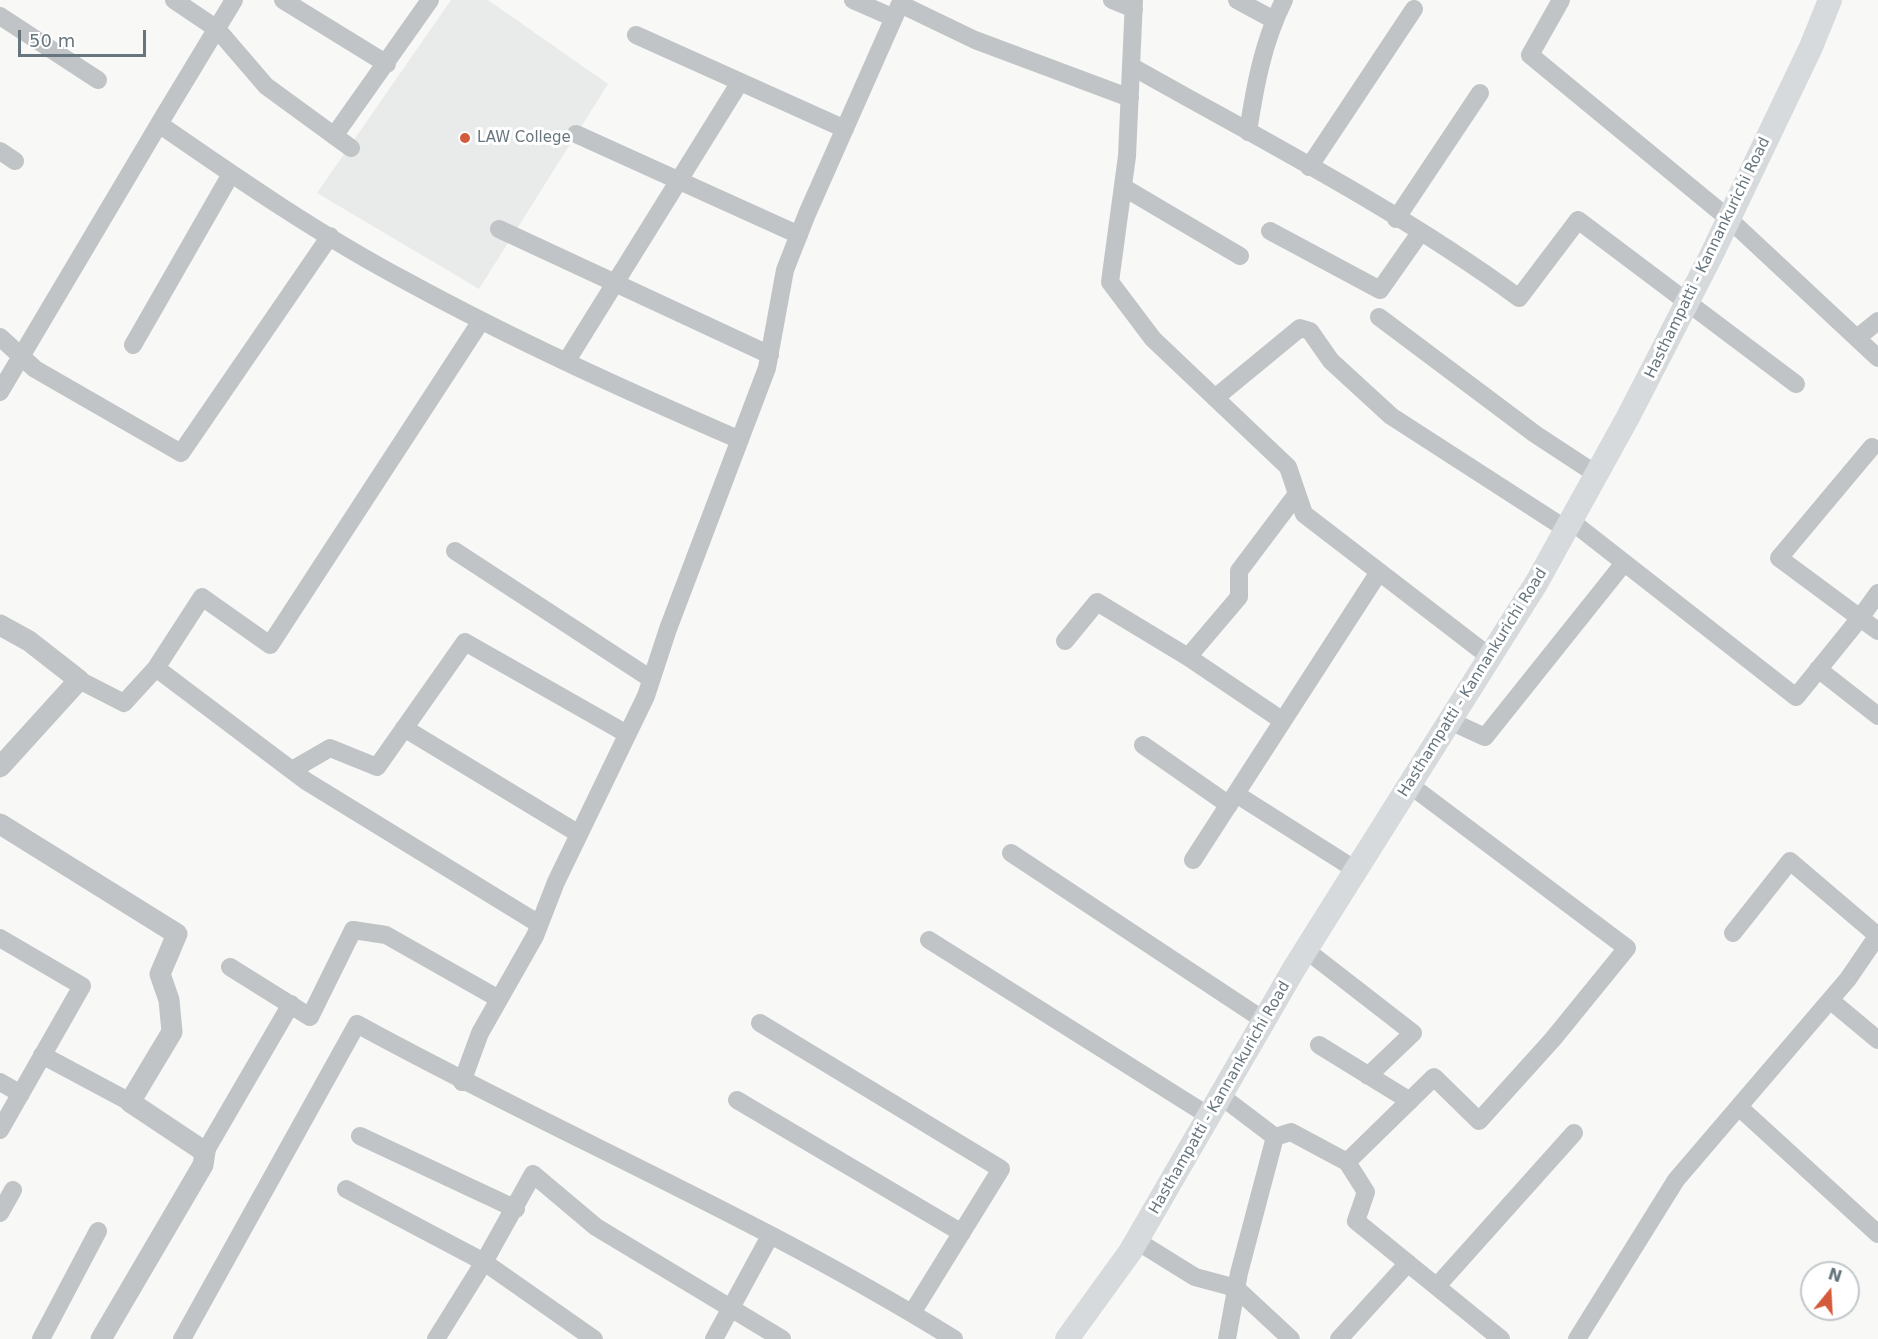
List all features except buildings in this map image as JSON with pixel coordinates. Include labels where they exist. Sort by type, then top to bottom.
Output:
[{"type":"main road","name":"Hasthampatti - Kannankurichi Road","points":[[1067,1339],[1137,1241],[1306,950],[1490,657],[1568,525],[1687,303],[1729,219],[1811,48],[1830,0]]},
{"type":"street","points":[[174,0],[216,29],[266,86],[351,148]]},
{"type":"street","points":[[0,392],[234,0]]},
{"type":"street","points":[[283,0],[387,64]]},
{"type":"street","points":[[334,136],[430,0]]},
{"type":"street","points":[[853,0],[894,18]]},
{"type":"street","points":[[1112,0],[1134,5],[1127,156],[1110,282],[1153,339],[1288,467],[1304,514],[1490,657]]},
{"type":"street","points":[[1237,0],[1274,20]]},
{"type":"street","points":[[1248,132],[1256,75],[1274,20],[1284,0]]},
{"type":"street","points":[[1561,0],[1530,55],[1729,219],[1878,358]]},
{"type":"street","points":[[462,1082],[480,1033],[539,924],[651,679],[768,368],[785,270],[900,4],[926,7],[975,40],[1130,98]]},
{"type":"street","points":[[1309,167],[1414,9]]},
{"type":"street","points":[[0,16],[98,80]]},
{"type":"street","points":[[636,35],[845,129]]},
{"type":"street","points":[[1131,66],[1420,233],[1479,269],[1519,298],[1578,220],[1796,384]]},
{"type":"street","points":[[566,362],[740,82]]},
{"type":"street","points":[[1396,219],[1480,93]]},
{"type":"street","points":[[159,124],[231,174],[406,281],[481,321],[566,362],[740,440]]},
{"type":"street","points":[[576,135],[799,235]]},
{"type":"street","points":[[133,345],[231,174]]},
{"type":"street","points":[[1123,187],[1240,256]]},
{"type":"street","points":[[499,229],[770,355]]},
{"type":"street","points":[[1270,231],[1380,290],[1420,233]]},
{"type":"street","points":[[0,337],[35,369],[181,453],[330,236]]},
{"type":"street","points":[[1379,317],[1535,434],[1596,474]]},
{"type":"street","points":[[0,625],[29,641],[79,680],[124,703],[156,668],[202,597],[270,645],[481,321]]},
{"type":"street","points":[[1857,338],[1878,321]]},
{"type":"street","points":[[1215,398],[1300,328],[1310,331],[1331,361],[1391,416],[1568,525],[1624,563],[1796,696],[1878,593]]},
{"type":"street","points":[[1872,447],[1779,558],[1878,631]]},
{"type":"street","points":[[1188,657],[1239,597],[1239,571],[1297,494]]},
{"type":"street","points":[[455,551],[651,679]]},
{"type":"street","points":[[1450,721],[1485,737],[1624,563]]},
{"type":"street","points":[[1193,860],[1379,572]]},
{"type":"street","points":[[1065,641],[1097,602],[1188,657],[1283,721]]},
{"type":"street","points":[[292,770],[330,748],[377,767],[465,642],[627,734]]},
{"type":"street","points":[[156,668],[292,770],[539,924]]},
{"type":"street","points":[[1818,669],[1878,716]]},
{"type":"street","points":[[0,767],[79,680]]},
{"type":"street","points":[[404,728],[579,834]]},
{"type":"street","points":[[1143,745],[1356,870]]},
{"type":"street","points":[[1347,1162],[1434,1077],[1479,1121],[1553,1039],[1627,948],[1410,785]]},
{"type":"street","points":[[0,824],[177,934],[160,974],[169,1000],[172,1032],[130,1102]]},
{"type":"street","points":[[1011,853],[1265,1021]]},
{"type":"street","points":[[1577,1339],[1676,1180],[1740,1108],[1830,1000],[1878,935],[1790,861],[1732,933]]},
{"type":"street","points":[[230,967],[310,1017],[352,930],[386,935],[499,999]]},
{"type":"street","points":[[0,938],[82,986],[0,1130]]},
{"type":"street","points":[[929,940],[1215,1106],[1275,1137],[1291,1132],[1347,1162],[1366,1192],[1356,1221],[1501,1339]]},
{"type":"street","points":[[1306,950],[1413,1033],[1368,1076]]},
{"type":"street","points":[[1830,1000],[1878,1040]]},
{"type":"street","points":[[101,1339],[203,1165],[205,1152],[291,1005]]},
{"type":"street","points":[[760,1023],[1001,1168],[912,1313]]},
{"type":"street","points":[[182,1339],[357,1024],[462,1082],[770,1236],[912,1313],[954,1339]]},
{"type":"street","points":[[1319,1045],[1410,1101]]},
{"type":"street","points":[[42,1055],[130,1102],[205,1152]]},
{"type":"street","points":[[0,1082],[21,1094]]},
{"type":"street","points":[[737,1100],[962,1233]]},
{"type":"street","points":[[1740,1108],[1878,1234]]},
{"type":"street","points":[[1437,1286],[1574,1133]]},
{"type":"street","points":[[360,1136],[516,1209]]},
{"type":"street","points":[[1227,1339],[1236,1288],[1275,1137]]},
{"type":"street","points":[[436,1339],[516,1209],[533,1174],[596,1227],[782,1339]]},
{"type":"street","points":[[346,1189],[484,1262],[594,1339]]},
{"type":"street","points":[[0,1213],[13,1190]]},
{"type":"street","points":[[41,1339],[98,1231]]},
{"type":"street","points":[[714,1339],[770,1236]]},
{"type":"street","points":[[1137,1241],[1195,1277],[1236,1288],[1291,1339]]},
{"type":"street","points":[[1339,1339],[1408,1263]]},
{"type":"shaded area","name":"LAW College","points":[[451,0],[488,0],[608,84],[479,289],[317,193]]},
{"type":"place","name":"LAW College","points":[[465,138]]}]
